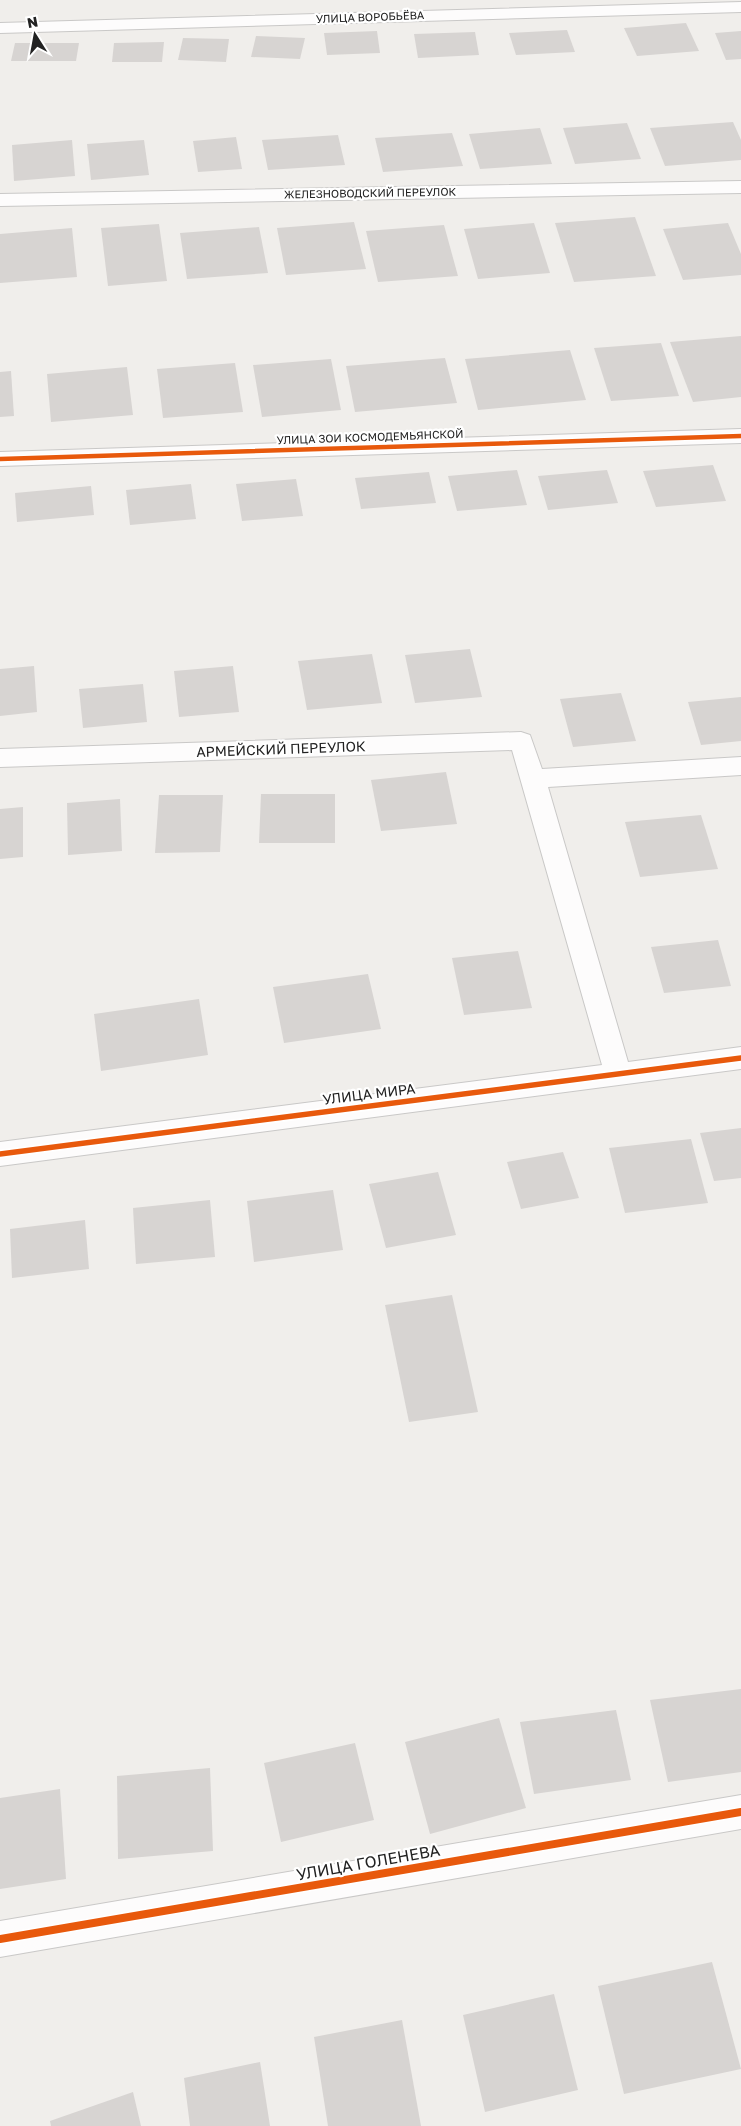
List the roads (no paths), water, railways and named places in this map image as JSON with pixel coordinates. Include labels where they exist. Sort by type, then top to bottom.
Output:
[{"type":"street","name":"УЛИЦА ВОРОБЬЁВА","points":[[0,28],[741,7]]},
{"type":"street","name":"ЖЕЛЕЗНОВОДСКИЙ ПЕРЕУЛОК","points":[[0,200],[741,187]]},
{"type":"street","name":"УЛИЦА ЗОИ КОСМОДЕМЬЯНСКОЙ","points":[[0,459],[741,436]]},
{"type":"street","name":"АРМЕЙСКИЙ ПЕРЕУЛОК","points":[[0,758],[521,741],[618,1074]]},
{"type":"street","points":[[533,779],[741,766]]},
{"type":"street","name":"УЛИЦА МИРА","points":[[0,1154],[741,1058]]},
{"type":"street","name":"УЛИЦА ГОЛЕНЕВА","points":[[0,1939],[741,1812]]}]
